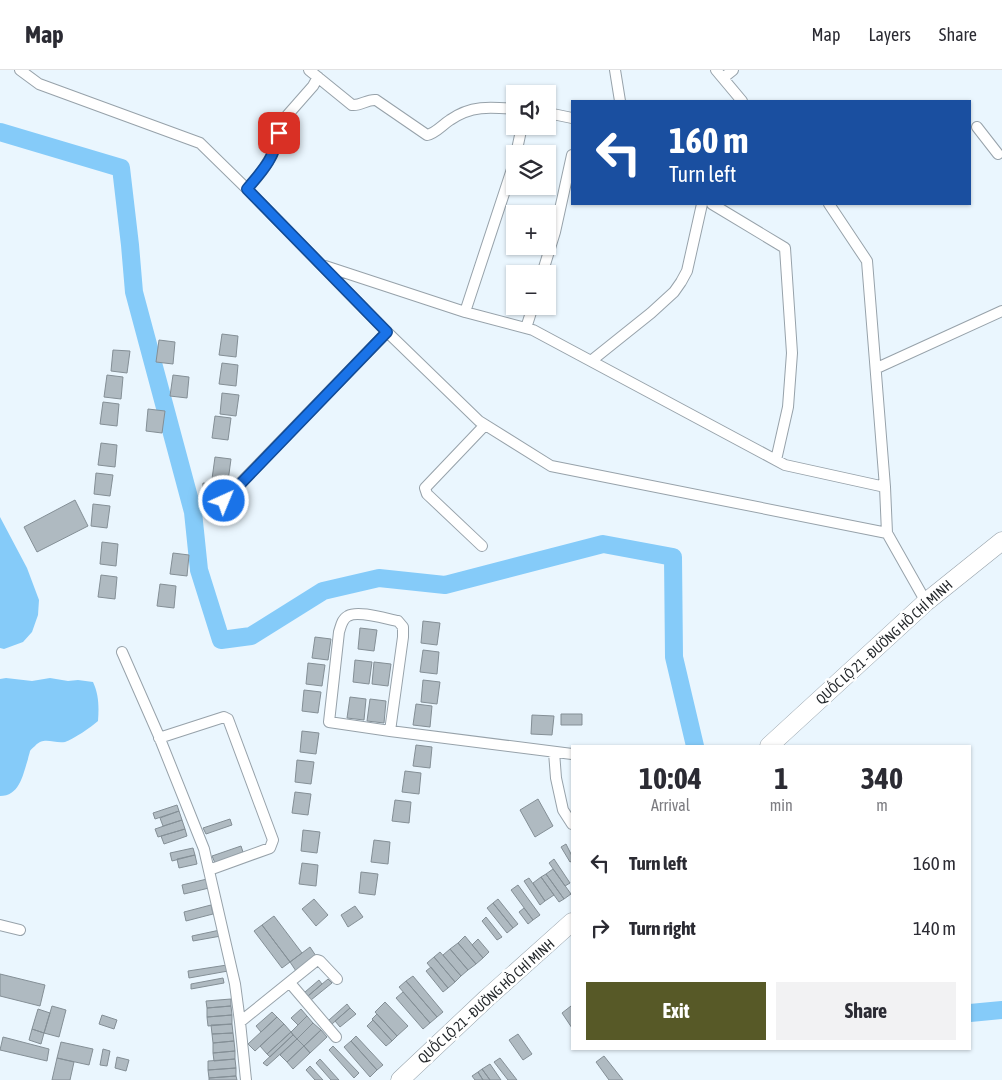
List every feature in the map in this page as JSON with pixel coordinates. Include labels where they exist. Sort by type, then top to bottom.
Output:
[{"type":"highway","name":"QUỐC LỘ 21 - ĐƯỜNG HỒ CHÍ MINH","points":[[770,745],[926,602],[1002,541]]},
{"type":"highway","name":"QUỐC LỘ 21 - ĐƯỜNG HỒ CHÍ MINH","points":[[400,1080],[487,998],[571,923]]},
{"type":"street","points":[[20,70],[39,84],[200,143],[387,332],[479,421],[551,466],[887,533]]},
{"type":"street","points":[[309,70],[352,105],[356,106],[368,100],[376,100],[427,134],[436,131],[451,119],[468,110],[490,107],[506,108]]},
{"type":"street","points":[[615,70],[620,100]]},
{"type":"street","points":[[716,70],[741,100]]},
{"type":"street","points":[[723,78],[733,70]]},
{"type":"street","points":[[247,189],[267,166],[277,144],[284,119],[313,86],[318,77]]},
{"type":"street","points":[[556,115],[571,118]]},
{"type":"street","points":[[977,127],[1001,156]]},
{"type":"street","points":[[545,265],[571,158]]},
{"type":"street","points":[[465,312],[506,187]]},
{"type":"street","points":[[591,361],[651,313],[678,287],[688,271],[702,205]]},
{"type":"street","points":[[714,205],[785,248],[792,353],[788,407],[776,460]]},
{"type":"street","points":[[830,205],[867,261],[887,533],[926,602]]},
{"type":"street","points":[[321,265],[465,312],[533,330],[785,465],[885,487]]},
{"type":"street","points":[[876,368],[1002,311]]},
{"type":"street","points":[[526,328],[530,315]]},
{"type":"street","points":[[224,501],[387,332]]},
{"type":"street","points":[[482,546],[427,494],[425,488],[485,425]]},
{"type":"street","points":[[390,731],[403,627],[398,621],[357,613],[348,616],[342,622],[339,632],[329,722],[390,731],[571,754]]},
{"type":"street","points":[[122,652],[204,849],[235,984],[246,1080]]},
{"type":"street","points":[[159,738],[224,716],[228,719],[232,728],[273,840],[270,848],[209,870]]},
{"type":"street","points":[[554,752],[556,778],[563,810],[571,822]]},
{"type":"street","points":[[0,925],[20,930]]},
{"type":"street","points":[[240,1022],[318,960],[337,979]]},
{"type":"street","points":[[290,983],[336,1038]]},
{"type":"water","points":[[0,517],[27,568],[39,600],[38,615],[32,632],[23,642],[4,649],[0,648]]},
{"type":"water","points":[[50,678],[93,682],[97,696],[98,721],[82,733],[65,742],[42,741],[38,743],[30,751],[20,783],[12,792],[0,796],[0,679],[32,681]]},
{"type":"building","points":[[222,334],[238,336],[236,357],[219,355]]},
{"type":"building","points":[[159,340],[175,342],[173,364],[156,362]]},
{"type":"building","points":[[113,350],[130,351],[127,373],[111,371]]},
{"type":"building","points":[[222,363],[238,365],[236,386],[219,384]]},
{"type":"building","points":[[107,375],[123,377],[121,399],[104,397]]},
{"type":"building","points":[[173,375],[189,377],[187,398],[170,396]]},
{"type":"building","points":[[222,393],[239,395],[236,416],[220,414]]},
{"type":"building","points":[[103,402],[119,404],[117,426],[100,424]]},
{"type":"building","points":[[148,409],[165,411],[162,433],[146,431]]},
{"type":"building","points":[[215,416],[231,418],[228,440],[212,438]]},
{"type":"building","points":[[101,443],[117,445],[115,467],[98,465]]},
{"type":"building","points":[[215,457],[231,459],[228,481],[212,479]]},
{"type":"building","points":[[96,473],[113,475],[110,496],[94,494]]},
{"type":"building","points":[[203,483],[220,485],[217,507],[201,505]]},
{"type":"building","points":[[75,500],[88,526],[37,552],[24,527]]},
{"type":"building","points":[[93,504],[110,506],[107,528],[91,526]]},
{"type":"building","points":[[102,542],[118,544],[116,566],[100,564]]},
{"type":"building","points":[[173,553],[189,555],[187,576],[170,574]]},
{"type":"building","points":[[101,575],[117,577],[115,599],[98,597]]},
{"type":"building","points":[[160,584],[176,586],[174,608],[157,606]]},
{"type":"building","points":[[423,621],[440,623],[437,645],[421,643]]},
{"type":"building","points":[[360,628],[377,630],[374,651],[358,649]]},
{"type":"building","points":[[315,637],[331,639],[328,660],[312,658]]},
{"type":"building","points":[[423,650],[439,652],[437,674],[420,672]]},
{"type":"building","points":[[355,660],[372,662],[369,684],[353,682]]},
{"type":"building","points":[[374,662],[391,664],[388,686],[372,684]]},
{"type":"building","points":[[308,663],[325,665],[322,686],[306,684]]},
{"type":"building","points":[[423,680],[440,682],[437,704],[421,702]]},
{"type":"building","points":[[304,690],[321,692],[318,713],[302,711]]},
{"type":"building","points":[[350,697],[366,699],[364,720],[347,718]]},
{"type":"building","points":[[370,699],[386,701],[384,723],[367,721]]},
{"type":"building","points":[[416,704],[432,706],[430,727],[413,725]]},
{"type":"building","points":[[561,714],[582,714],[582,725],[561,725]]},
{"type":"building","points":[[532,715],[554,716],[552,735],[531,734]]},
{"type":"building","points":[[302,731],[319,733],[316,754],[300,752]]},
{"type":"building","points":[[416,745],[432,747],[430,768],[413,766]]},
{"type":"building","points":[[297,760],[314,762],[311,784],[295,782]]},
{"type":"building","points":[[405,771],[421,773],[419,794],[402,792]]},
{"type":"building","points":[[295,792],[311,794],[308,815],[292,813]]},
{"type":"building","points":[[538,799],[553,826],[535,837],[520,810]]},
{"type":"building","points":[[395,800],[411,802],[409,823],[392,821]]},
{"type":"building","points":[[177,805],[179,811],[155,819],[153,813]]},
{"type":"building","points":[[179,811],[182,820],[163,826],[160,818]]},
{"type":"building","points":[[230,819],[232,825],[206,834],[203,828]]},
{"type":"building","points":[[182,820],[185,829],[158,837],[155,829]]},
{"type":"building","points":[[185,829],[187,836],[164,844],[161,836]]},
{"type":"building","points":[[303,830],[320,832],[317,853],[301,851]]},
{"type":"building","points":[[374,840],[390,842],[388,864],[371,862]]},
{"type":"building","points":[[566,844],[571,854],[571,862],[570,862],[561,847]]},
{"type":"building","points":[[241,846],[243,852],[215,863],[212,856]]},
{"type":"building","points":[[193,848],[195,855],[172,861],[170,853]]},
{"type":"building","points":[[195,855],[197,864],[179,868],[177,859]]},
{"type":"building","points":[[554,859],[570,883],[565,886],[549,863]]},
{"type":"building","points":[[302,863],[318,865],[316,886],[299,884]]},
{"type":"building","points":[[553,869],[571,894],[564,899],[546,874]]},
{"type":"building","points":[[361,872],[378,874],[375,895],[359,893]]},
{"type":"building","points":[[546,874],[564,899],[559,902],[541,877]]},
{"type":"building","points":[[541,877],[554,895],[545,901],[533,883]]},
{"type":"building","points":[[529,878],[545,901],[540,905],[524,881]]},
{"type":"building","points":[[207,879],[209,888],[184,894],[182,885]]},
{"type":"building","points":[[518,885],[540,915],[533,920],[511,890]]},
{"type":"building","points":[[314,899],[328,915],[316,926],[302,909]]},
{"type":"building","points":[[498,899],[518,924],[513,928],[493,903]]},
{"type":"building","points":[[493,903],[513,928],[507,933],[487,908]]},
{"type":"building","points":[[211,905],[213,914],[186,921],[184,912]]},
{"type":"building","points":[[355,906],[363,917],[348,927],[341,915]]},
{"type":"building","points":[[524,908],[533,920],[528,924],[519,912]]},
{"type":"building","points":[[274,916],[302,953],[290,962],[262,925]]},
{"type":"building","points":[[486,917],[502,937],[497,940],[482,921]]},
{"type":"building","points":[[262,925],[290,962],[282,968],[254,931]]},
{"type":"building","points":[[220,930],[221,936],[193,941],[192,936]]},
{"type":"building","points":[[465,936],[483,958],[476,964],[458,943]]},
{"type":"building","points":[[478,939],[489,952],[483,958],[472,945]]},
{"type":"building","points":[[458,943],[476,964],[468,970],[450,949]]},
{"type":"building","points":[[310,947],[316,956],[296,971],[290,962]]},
{"type":"building","points":[[450,949],[468,970],[461,976],[443,955]]},
{"type":"building","points":[[440,952],[461,976],[455,982],[434,957]]},
{"type":"building","points":[[434,957],[455,982],[448,988],[427,963]]},
{"type":"building","points":[[227,965],[228,971],[189,978],[188,971]]},
{"type":"building","points":[[431,967],[448,988],[443,992],[426,971]]},
{"type":"building","points":[[0,974],[45,985],[40,1006],[0,996]]},
{"type":"building","points":[[413,976],[443,1012],[437,1017],[406,981]]},
{"type":"building","points":[[223,978],[224,983],[191,989],[191,984]]},
{"type":"building","points":[[328,979],[332,983],[311,1000],[308,996]]},
{"type":"building","points":[[319,980],[322,984],[308,996],[305,992]]},
{"type":"building","points":[[406,981],[437,1017],[430,1023],[399,987]]},
{"type":"building","points":[[403,992],[430,1023],[423,1029],[396,998]]},
{"type":"building","points":[[231,999],[231,1006],[207,1008],[206,1001]]},
{"type":"building","points":[[385,1002],[408,1026],[397,1036],[375,1012]]},
{"type":"building","points":[[347,1004],[350,1008],[332,1024],[329,1020]]},
{"type":"building","points":[[52,1006],[66,1010],[59,1037],[44,1033]]},
{"type":"building","points":[[231,1006],[232,1015],[207,1017],[207,1008]]},
{"type":"building","points":[[571,1006],[571,1026],[562,1013]]},
{"type":"building","points":[[350,1008],[356,1014],[340,1027],[335,1021]]},
{"type":"building","points":[[38,1009],[50,1013],[44,1033],[32,1029]]},
{"type":"building","points":[[301,1009],[307,1016],[298,1025],[291,1018]]},
{"type":"building","points":[[272,1012],[277,1017],[261,1032],[256,1026]]},
{"type":"building","points":[[377,1014],[397,1036],[392,1041],[372,1019]]},
{"type":"building","points":[[102,1015],[117,1020],[114,1029],[99,1024]]},
{"type":"building","points":[[232,1015],[232,1024],[208,1026],[207,1017]]},
{"type":"building","points":[[307,1016],[313,1023],[297,1039],[291,1032]]},
{"type":"building","points":[[277,1017],[284,1024],[255,1051],[248,1044]]},
{"type":"building","points":[[373,1020],[392,1041],[386,1046],[367,1026]]},
{"type":"building","points":[[313,1023],[321,1030],[304,1046],[297,1039]]},
{"type":"building","points":[[232,1024],[233,1033],[212,1034],[211,1025]]},
{"type":"building","points":[[284,1024],[291,1032],[267,1054],[260,1046]]},
{"type":"building","points":[[32,1029],[44,1033],[41,1044],[29,1040]]},
{"type":"building","points":[[321,1030],[327,1037],[310,1053],[304,1046]]},
{"type":"building","points":[[291,1032],[293,1035],[270,1057],[267,1054]]},
{"type":"building","points":[[233,1033],[234,1041],[213,1043],[212,1034]]},
{"type":"building","points":[[518,1034],[532,1054],[523,1060],[509,1040]]},
{"type":"building","points":[[293,1035],[297,1039],[267,1066],[263,1063]]},
{"type":"building","points":[[356,1036],[383,1065],[377,1070],[351,1041]]},
{"type":"building","points":[[3,1037],[49,1049],[47,1061],[0,1050]]},
{"type":"building","points":[[297,1039],[304,1046],[287,1062],[280,1055]]},
{"type":"building","points":[[234,1041],[235,1051],[213,1053],[213,1043]]},
{"type":"building","points":[[351,1041],[377,1070],[370,1077],[344,1047]]},
{"type":"building","points":[[61,1042],[93,1049],[89,1065],[57,1058]]},
{"type":"building","points":[[304,1046],[310,1053],[293,1069],[287,1062]]},
{"type":"building","points":[[333,1046],[359,1073],[354,1078],[329,1050]]},
{"type":"building","points":[[103,1049],[110,1051],[107,1066],[100,1065]]},
{"type":"building","points":[[235,1051],[235,1059],[214,1061],[213,1053]]},
{"type":"building","points":[[604,1056],[623,1080],[609,1080],[596,1062]]},
{"type":"building","points":[[117,1057],[129,1060],[126,1071],[115,1068]]},
{"type":"building","points":[[57,1058],[74,1062],[70,1080],[52,1080]]},
{"type":"building","points":[[500,1058],[517,1080],[508,1080],[494,1062]]},
{"type":"building","points":[[235,1059],[236,1068],[208,1070],[208,1061]]},
{"type":"building","points":[[320,1059],[339,1080],[331,1080],[316,1063]]},
{"type":"building","points":[[490,1064],[501,1080],[490,1080],[482,1069]]},
{"type":"building","points":[[310,1066],[323,1080],[315,1080],[306,1070]]},
{"type":"building","points":[[236,1068],[236,1076],[209,1078],[208,1070]]},
{"type":"building","points":[[482,1069],[490,1080],[483,1080],[478,1072]]},
{"type":"building","points":[[478,1072],[483,1080],[475,1080],[472,1076]]},
{"type":"building","points":[[236,1076],[237,1080],[209,1080],[209,1078]]},
{"type":"waterway","points":[[0,132],[121,168],[134,292],[193,512],[199,570],[221,640],[251,636],[323,591],[379,578],[445,585],[603,544],[673,557],[674,657],[695,745]]},
{"type":"waterway","points":[[971,1013],[1002,1010]]},
{"type":"route","points":[[224,501],[387,332],[247,189],[267,166],[277,144],[279,133]]}]
